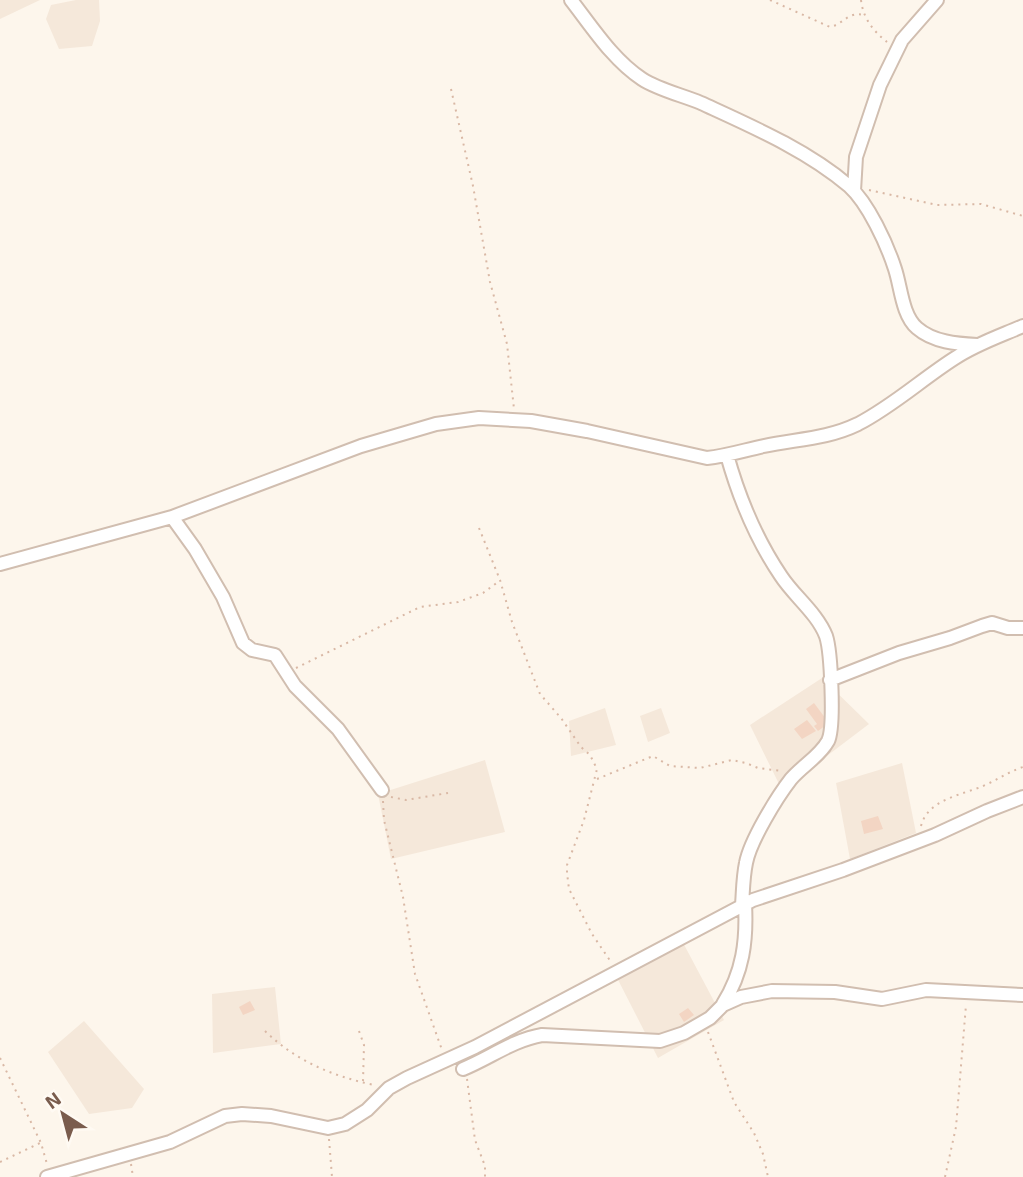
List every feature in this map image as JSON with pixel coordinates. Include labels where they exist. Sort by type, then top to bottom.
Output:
[{"type":"street","points":[[571,0],[602,40],[639,77],[702,104],[799,152],[854,188],[886,246],[912,322],[931,336],[955,344],[977,345]]},
{"type":"street","points":[[854,188],[856,157],[880,85],[902,40],[937,0]]},
{"type":"street","points":[[0,564],[173,517],[361,446],[436,424],[479,418],[515,420],[587,431],[707,458],[727,456],[766,445],[819,438],[877,414],[955,358],[977,345],[1023,326]]},
{"type":"street","points":[[723,1005],[736,984],[744,956],[747,932],[744,905],[745,864],[750,849],[758,830],[796,775],[827,742],[831,730],[829,648],[825,634],[790,590],[769,557],[737,491],[727,456]]},
{"type":"street","points":[[173,517],[223,597],[243,643],[252,650],[275,655],[295,686],[338,729],[382,790]]},
{"type":"street","points":[[830,680],[982,625],[992,623],[1008,628],[1023,628]]},
{"type":"street","points":[[49,1176],[170,1142],[225,1116],[271,1116],[328,1128],[345,1124],[357,1118],[389,1088],[744,905],[920,841],[1023,797]]},
{"type":"street","points":[[463,1069],[528,1037],[558,1034],[660,1041],[684,1033],[723,1005],[741,996],[772,991],[835,992],[882,999],[926,990],[1023,995]]},
{"type":"path","points":[[770,0],[778,1],[830,27],[850,15],[864,15]]},
{"type":"path","points":[[861,0],[864,15],[876,33],[897,50]]},
{"type":"path","points":[[451,89],[473,186],[490,282],[507,344],[515,420]]},
{"type":"path","points":[[854,188],[937,205],[981,204],[1023,216]]},
{"type":"path","points":[[479,528],[540,694],[594,761],[597,769],[582,829],[567,865],[567,873],[569,889],[592,934],[616,971]]},
{"type":"path","points":[[285,670],[301,667],[420,607],[458,602],[483,593],[500,580]]},
{"type":"path","points":[[596,779],[653,756],[670,766],[700,768],[723,761],[739,760],[758,768],[796,775]]},
{"type":"path","points":[[920,841],[925,817],[946,800],[953,795],[980,788],[1023,767]]},
{"type":"path","points":[[382,790],[392,797],[406,800],[449,793]]},
{"type":"path","points":[[382,790],[384,820],[405,909],[415,974],[442,1051],[451,1058]]},
{"type":"path","points":[[945,1177],[957,1116],[967,991]]},
{"type":"path","points":[[704,1021],[734,1102],[754,1133],[763,1154],[768,1177]]},
{"type":"path","points":[[265,1031],[285,1050],[306,1062],[363,1083],[389,1088]]},
{"type":"path","points":[[359,1031],[364,1045],[363,1083]]},
{"type":"path","points":[[0,1058],[41,1143],[49,1176]]},
{"type":"path","points":[[463,1069],[467,1077],[475,1140],[485,1166],[485,1177]]},
{"type":"path","points":[[328,1128],[332,1177]]},
{"type":"path","points":[[0,1162],[41,1143]]},
{"type":"shaded area","points":[[0,0],[40,0],[0,19]]},
{"type":"shaded area","points":[[76,0],[99,0],[100,21],[92,46],[59,49],[46,19],[51,5]]},
{"type":"shaded area","points":[[822,678],[869,724],[782,790],[750,725]]},
{"type":"shaded area","points":[[605,708],[616,745],[571,756],[569,721]]},
{"type":"shaded area","points":[[661,708],[670,733],[648,742],[640,716]]},
{"type":"shaded area","points":[[485,760],[505,832],[391,859],[378,794]]},
{"type":"shaded area","points":[[902,763],[916,833],[850,859],[836,783]]},
{"type":"shaded area","points":[[680,937],[724,1020],[658,1058],[613,970]]},
{"type":"shaded area","points":[[275,987],[281,1044],[213,1053],[212,994]]},
{"type":"shaded area","points":[[84,1021],[144,1089],[132,1108],[89,1114],[48,1052]]},
{"type":"building","points":[[814,703],[829,723],[818,731],[814,726],[817,724],[806,709]]},
{"type":"building","points":[[807,720],[816,731],[802,739],[794,729]]},
{"type":"building","points":[[878,816],[883,829],[864,834],[861,821]]},
{"type":"building","points":[[250,1001],[255,1010],[243,1015],[239,1007]]},
{"type":"building","points":[[688,1008],[694,1015],[684,1022],[679,1014]]}]
